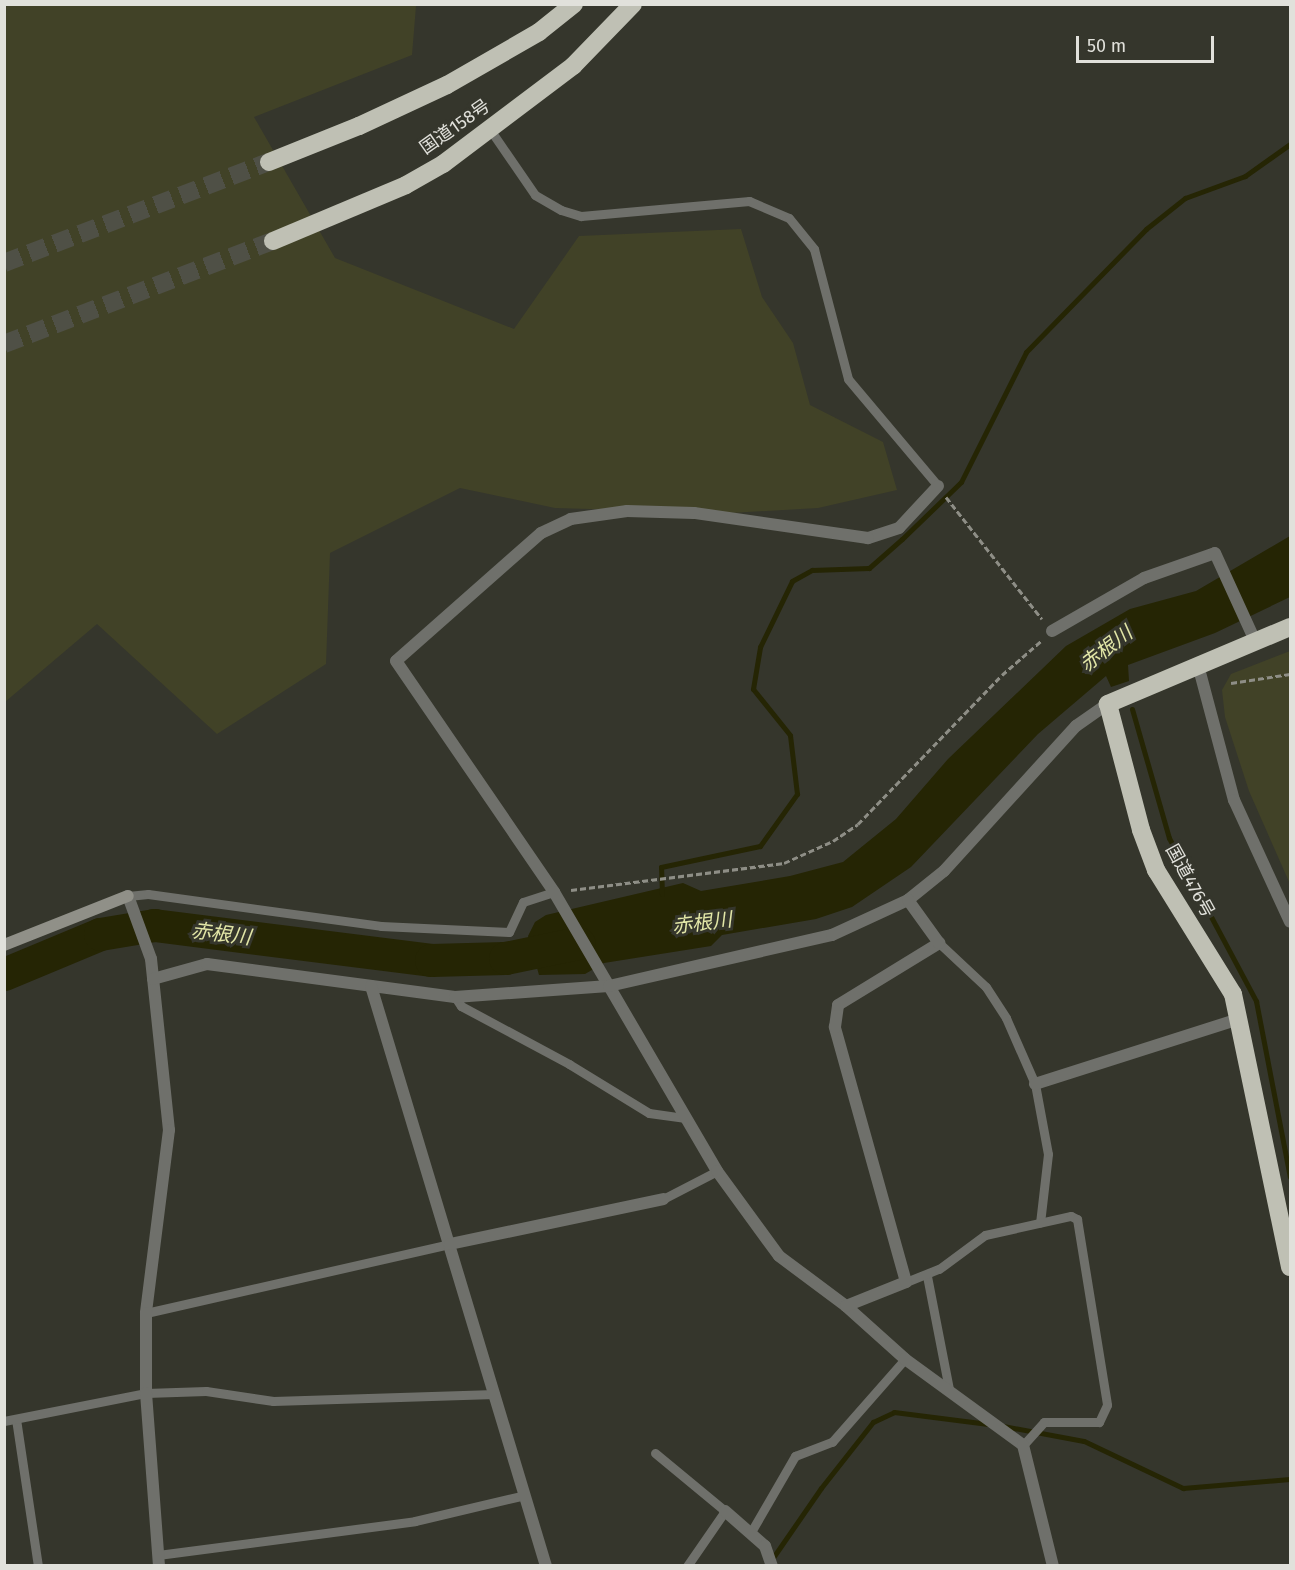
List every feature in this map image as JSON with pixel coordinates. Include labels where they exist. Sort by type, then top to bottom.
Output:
[{"type":"highway","name":"国道158号","points":[[269,162],[359,126],[447,85],[538,32],[574,4]]},
{"type":"highway","name":"国道158号","points":[[273,241],[406,184],[443,164],[489,128],[528,103],[573,66],[633,4]]},
{"type":"highway","points":[[1108,704],[1254,638],[1290,627]]},
{"type":"highway","name":"国道476号","points":[[1108,704],[1141,830],[1156,870],[1228,985],[1239,1019],[1290,1267]]},
{"type":"street","points":[[938,486],[899,528],[868,538],[694,513],[627,511],[572,519],[541,533],[396,661],[557,898],[717,1171],[779,1256],[846,1306],[905,1359],[1023,1445],[1053,1566]]},
{"type":"street","points":[[1052,631],[1144,578],[1215,553],[1254,638]]},
{"type":"street","points":[[1198,665],[1234,800],[1290,922]]},
{"type":"street","points":[[153,979],[207,964],[455,997],[609,986],[832,935],[908,900],[944,871],[1076,726],[1108,704]]},
{"type":"street","points":[[846,1306],[906,1282],[835,1027],[838,1005],[939,943],[908,900]]},
{"type":"street","points":[[4,945],[130,901],[151,959],[169,1130],[146,1313],[146,1393],[159,1560]]},
{"type":"street","points":[[371,986],[546,1566]]},
{"type":"street","points":[[1035,1084],[1239,1019]]},
{"type":"street","points":[[450,1244],[663,1199]]},
{"type":"street","points":[[725,1511],[765,1546],[772,1566]]},
{"type":"lane","points":[[489,128],[535,195],[561,210],[581,216],[749,201],[789,218],[814,249],[848,379],[938,486]]},
{"type":"lane","points":[[130,901],[148,894],[381,926],[509,932],[523,902],[557,898]]},
{"type":"lane","points":[[939,943],[986,987],[1006,1018],[1035,1084],[1048,1154],[1040,1223]]},
{"type":"lane","points":[[455,997],[461,1006],[569,1064],[649,1113],[686,1118]]},
{"type":"lane","points":[[663,1199],[717,1171]]},
{"type":"lane","points":[[906,1282],[927,1276],[985,1235],[1071,1216],[1077,1219],[1108,1398],[1099,1422],[1044,1422],[1023,1445]]},
{"type":"lane","points":[[146,1313],[450,1244]]},
{"type":"lane","points":[[927,1276],[949,1389]]},
{"type":"lane","points":[[751,1532],[795,1456],[832,1442],[905,1359]]},
{"type":"lane","points":[[4,1421],[146,1393],[206,1391],[273,1401],[495,1394]]},
{"type":"lane","points":[[16,1419],[38,1566]]},
{"type":"lane","points":[[655,1453],[725,1511],[687,1566]]},
{"type":"lane","points":[[159,1560],[415,1521],[525,1495]]},
{"type":"path","points":[[557,898],[784,863],[833,841],[858,824],[1002,675],[1052,631],[938,486]]},
{"type":"path","points":[[1232,683],[1290,674]]},
{"type":"green space","points":[[5,5],[416,6],[412,55],[254,117],[335,258],[514,329],[579,236],[741,229],[762,297],[793,343],[810,405],[883,442],[897,490],[818,508],[730,513],[555,508],[460,488],[330,553],[326,664],[217,734],[97,624],[5,702]]},
{"type":"green space","points":[[1290,651],[1290,884],[1249,791],[1225,717],[1222,690],[1231,674]]},
{"type":"water","points":[[1290,536],[1290,597],[1215,633],[1128,665],[1129,681],[1111,687],[1106,676],[1038,734],[911,867],[852,907],[816,919],[722,935],[711,946],[604,963],[585,974],[539,975],[528,936],[535,922],[546,915],[683,883],[701,891],[790,876],[843,862],[896,819],[948,759],[1066,646],[1130,609],[1196,591]]},
{"type":"waterway","points":[[662,894],[661,867],[760,846],[797,794],[790,735],[753,689],[760,647],[792,581],[812,570],[869,568],[961,482],[1026,352],[1146,229],[1185,198],[1245,176],[1290,144]]},
{"type":"waterway","points":[[1132,709],[1169,838],[1256,1001],[1290,1177]]},
{"type":"waterway","name":"赤根川","points":[[4,974],[100,934],[154,925],[431,960],[505,958],[578,943]]},
{"type":"waterway","points":[[772,1559],[821,1488],[873,1422],[894,1412],[988,1424]]},
{"type":"waterway","points":[[1003,1426],[1084,1441],[1183,1488],[1290,1479]]},
{"type":"tunnel","points":[[4,263],[269,162]]},
{"type":"tunnel","points":[[4,344],[273,241]]}]
